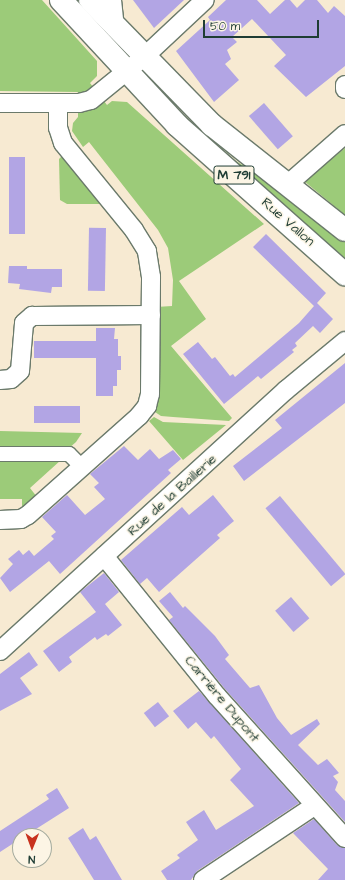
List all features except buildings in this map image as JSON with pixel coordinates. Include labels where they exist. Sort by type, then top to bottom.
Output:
[{"type":"main road","name":"M 791","points":[[60,0],[126,72]]},
{"type":"main road","name":"M 791","points":[[90,0],[144,57]]},
{"type":"main road","name":"Rue Vallon","points":[[144,57],[223,135],[345,230]]},
{"type":"main road","name":"Rue Vallon","points":[[126,72],[194,141],[291,223],[345,274]]},
{"type":"street","points":[[112,0],[115,27]]},
{"type":"street","points":[[0,103],[58,103],[91,100],[144,57],[204,0]]},
{"type":"street","points":[[0,520],[20,519],[28,515],[139,416],[149,401],[151,277],[147,251],[134,230],[63,143],[58,128],[58,103]]},
{"type":"street","points":[[287,185],[345,134]]},
{"type":"street","points":[[0,380],[11,379],[20,371],[24,322],[32,316],[151,315]]},
{"type":"street","name":"Rue de la Baillerie","points":[[0,650],[286,390],[345,341]]},
{"type":"street","points":[[0,454],[69,454],[82,467]]},
{"type":"street","name":"Carrière Dupont","points":[[104,556],[217,696],[314,806],[345,838]]},
{"type":"street","points":[[203,880],[314,806]]},
{"type":"green space","points":[[0,0],[42,0],[97,61],[97,76],[90,83],[107,105],[112,101],[127,102],[264,224],[179,281],[206,319],[171,346],[232,418],[229,421],[161,416],[152,410],[156,307],[172,306],[173,280],[168,248],[158,230],[89,142],[83,147],[72,131],[73,123],[78,117],[78,92],[0,91]]},
{"type":"green space","points":[[183,115],[236,161],[296,199],[345,237],[345,258],[215,154]]},
{"type":"green space","points":[[345,148],[345,215],[304,181]]},
{"type":"green space","points":[[63,155],[103,204],[67,204],[60,200],[59,159]]},
{"type":"green space","points":[[154,417],[163,422],[226,425],[183,460],[149,421]]},
{"type":"green space","points":[[0,431],[82,433],[76,442],[68,449],[0,450]]},
{"type":"green space","points":[[0,457],[61,460],[30,488],[37,497],[22,511],[22,499],[0,499]]}]
